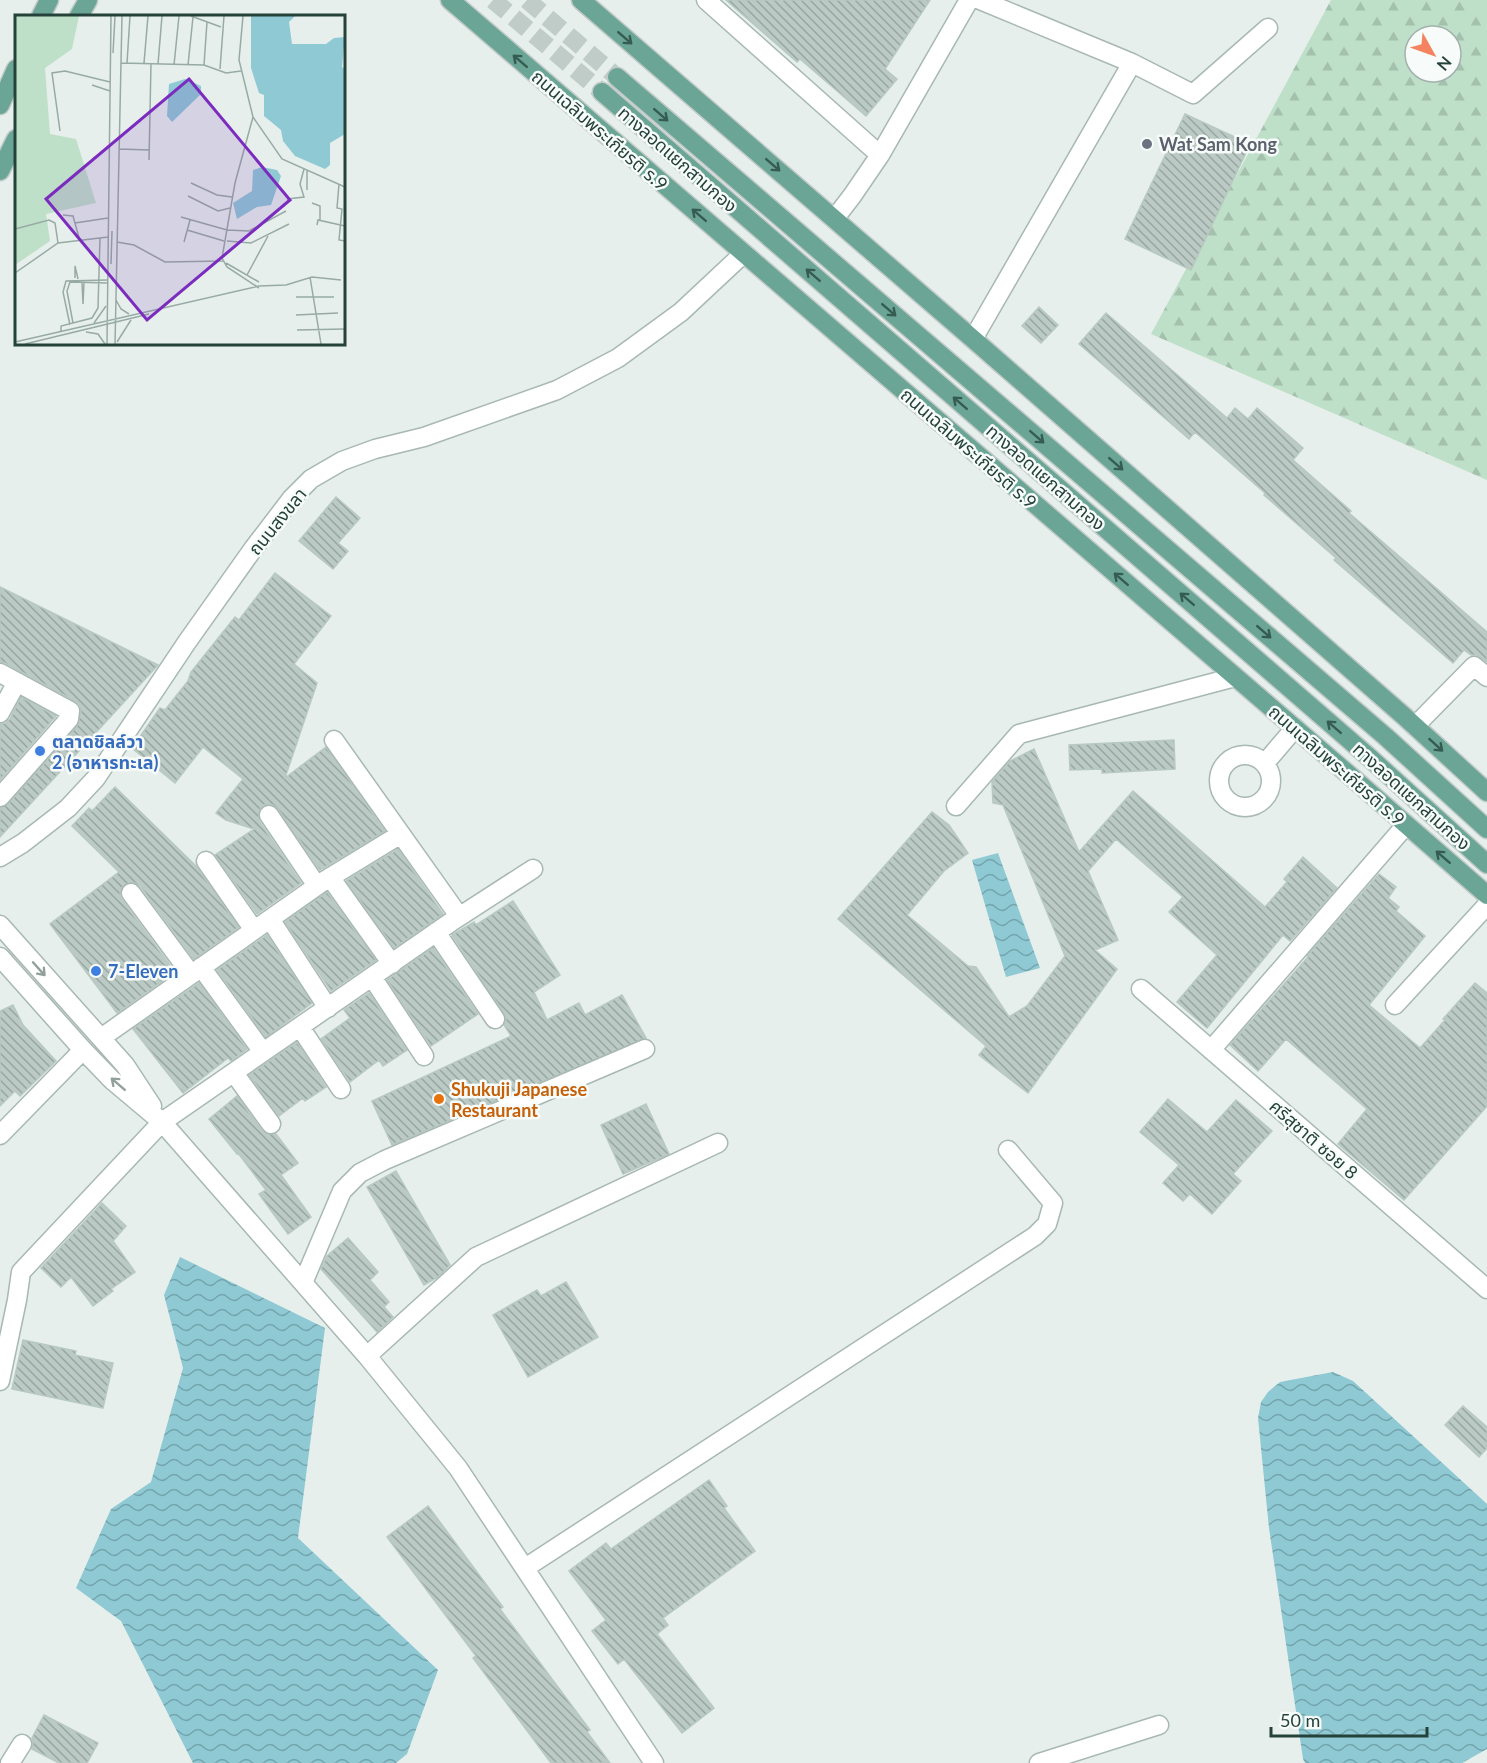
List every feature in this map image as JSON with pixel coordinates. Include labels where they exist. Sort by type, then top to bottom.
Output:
[{"type":"main road","points":[[42,15],[49,0]]},
{"type":"main road","points":[[80,15],[88,0]]},
{"type":"main road","points":[[581,0],[835,218],[1415,726],[1487,792]]},
{"type":"main road","name":"ถนนเฉลิมพระเกียรติ ร.9","points":[[455,3],[1487,896]]},
{"type":"main road","points":[[0,105],[15,71]]},
{"type":"main road","name":"ทางลอดแยกสามกอง","points":[[616,76],[1386,737],[1487,829]]},
{"type":"main road","name":"ทางลอดแยกสามกอง","points":[[602,92],[1369,757],[1487,864]]},
{"type":"main road","points":[[0,171],[15,141]]},
{"type":"street","points":[[706,0],[880,155]]},
{"type":"street","points":[[835,218],[880,155],[969,0]]},
{"type":"street","points":[[980,0],[1132,63],[1193,94],[1268,28]]},
{"type":"street","points":[[973,339],[1132,63]]},
{"type":"street","name":"ถนนสงขลา","points":[[0,857],[23,843],[68,808],[96,778],[187,642],[253,549],[292,498],[311,479],[342,461],[375,449],[424,437],[557,390],[618,358],[681,312],[743,254]]},
{"type":"street","points":[[1415,726],[1474,666],[1487,677]]},
{"type":"street","points":[[0,673],[70,711],[69,719],[0,797]]},
{"type":"street","points":[[956,806],[1019,734],[1235,677]]},
{"type":"street","points":[[0,713],[17,682]]},
{"type":"street","points":[[1264,763],[1295,728]]},
{"type":"street","points":[[334,740],[459,916]]},
{"type":"street","points":[[269,815],[392,964]]},
{"type":"street","points":[[1211,1050],[1406,825]]},
{"type":"street","points":[[101,1038],[323,882],[401,834]]},
{"type":"street","points":[[206,861],[254,930]]},
{"type":"street","points":[[0,1381],[21,1272],[162,1122],[459,916],[533,869]]},
{"type":"street","points":[[131,893],[263,1053]]},
{"type":"street","points":[[1395,1005],[1487,905]]},
{"type":"street","points":[[270,919],[328,1008]]},
{"type":"street","points":[[0,925],[125,1065],[162,1122],[367,1356],[458,1468],[654,1763]]},
{"type":"street","points":[[436,933],[495,1019]]},
{"type":"street","points":[[0,957],[112,1080],[162,1122]]},
{"type":"street","points":[[372,977],[424,1056]]},
{"type":"street","name":"ศรีสุชาติ ซอย 8","points":[[1141,989],[1487,1289]]},
{"type":"street","points":[[300,1027],[341,1089]]},
{"type":"street","points":[[303,1282],[342,1191],[360,1173],[385,1160],[645,1049]]},
{"type":"street","points":[[0,1135],[83,1050]]},
{"type":"street","points":[[234,1073],[271,1124]]},
{"type":"street","points":[[367,1356],[476,1257],[718,1143]]},
{"type":"street","points":[[525,1568],[1035,1236],[1047,1224],[1053,1203],[1008,1150]]},
{"type":"street","points":[[0,1292],[17,1300]]},
{"type":"street","points":[[1039,1763],[1159,1725]]},
{"type":"street","points":[[10,1763],[22,1744]]},
{"type":"green space","points":[[1331,0],[1487,0],[1487,480],[1151,334]]},
{"type":"water","points":[[998,853],[1040,968],[1006,977],[972,860]]},
{"type":"water","points":[[180,1257],[325,1328],[298,1538],[438,1670],[407,1754],[396,1763],[193,1763],[121,1621],[76,1588],[111,1509],[151,1482],[183,1368],[164,1295]]},
{"type":"water","points":[[1333,1372],[1353,1381],[1487,1504],[1487,1749],[1462,1763],[1305,1763],[1303,1759],[1269,1528],[1258,1418],[1261,1402],[1268,1392],[1280,1382]]},
{"type":"building","points":[[726,0],[930,0],[885,69],[897,79],[866,116],[800,59],[797,62]]},
{"type":"building","points":[[1185,114],[1250,144],[1191,270],[1125,239]]},
{"type":"building","points":[[1039,307],[1058,325],[1041,343],[1022,326]]},
{"type":"building","points":[[1106,313],[1227,418],[1235,408],[1248,419],[1257,408],[1303,448],[1293,460],[1351,511],[1349,513],[1487,632],[1487,662],[1464,650],[1453,663],[1334,560],[1336,558],[1195,432],[1189,439],[1079,344]]},
{"type":"building","points":[[336,497],[360,518],[338,543],[348,551],[333,569],[299,541]]},
{"type":"building","points":[[275,573],[331,616],[294,664],[317,683],[285,778],[326,747],[385,831],[320,870],[278,809],[273,805],[263,805],[259,811],[259,821],[301,883],[257,914],[215,855],[254,829],[226,820],[216,813],[243,779],[203,747],[175,783],[132,748],[160,708],[165,710],[188,681],[191,672],[235,617],[239,620]]},
{"type":"building","name":"ตลาดชิลล์วา 2 (อาหารทะเล)","points":[[0,587],[158,665],[0,837],[0,808],[8,804],[77,726],[81,712],[80,705],[75,701],[0,662]]},
{"type":"building","points":[[21,697],[56,716],[0,780],[0,724],[10,719]]},
{"type":"building","points":[[1174,740],[1175,769],[1102,773],[1102,769],[1070,770],[1069,745]]},
{"type":"building","points":[[1034,749],[1079,852],[1133,791],[1265,907],[1287,882],[1284,879],[1303,857],[1337,888],[1290,941],[1283,935],[1207,1028],[1177,1002],[1217,955],[1169,912],[1183,897],[1116,839],[1088,871],[1118,940],[1095,950],[1117,969],[1028,1093],[979,1055],[986,1046],[838,919],[932,812],[949,825],[968,853],[944,871],[907,915],[968,966],[976,967],[1009,1017],[1027,1006],[1065,956],[1003,805],[993,803],[992,782],[1010,761]]},
{"type":"building","points":[[115,787],[196,866],[239,927],[194,959],[140,886],[135,883],[125,884],[121,889],[122,900],[175,972],[117,1013],[50,924],[119,872],[72,826],[89,808],[92,811]]},
{"type":"building","points":[[398,849],[443,914],[394,948],[346,881]]},
{"type":"building","points":[[1379,874],[1396,887],[1388,898],[1399,907],[1396,911],[1425,936],[1369,1005],[1420,1048],[1475,983],[1487,993],[1487,1106],[1404,1200],[1338,1144],[1367,1109],[1286,1039],[1258,1071],[1230,1045]]},
{"type":"building","points":[[327,892],[376,960],[331,991],[285,922]]},
{"type":"building","points":[[513,901],[560,975],[534,992],[547,1020],[579,1003],[585,1015],[622,995],[646,1038],[392,1145],[372,1101],[511,1036],[504,1025],[506,1019],[504,1013],[452,935],[474,922],[476,925]]},
{"type":"building","points":[[267,935],[312,1003],[266,1037],[217,970]]},
{"type":"building","points":[[433,948],[478,1014],[431,1046],[387,980]]},
{"type":"building","points":[[199,983],[247,1049],[231,1061],[228,1058],[183,1093],[133,1029]]},
{"type":"building","points":[[369,993],[407,1050],[383,1066],[379,1060],[350,1082],[321,1039],[350,1018],[344,1010]]},
{"type":"building","points":[[13,1005],[23,1025],[56,1061],[20,1096],[15,1091],[0,1106],[0,1011]]},
{"type":"building","points":[[297,1042],[326,1087],[305,1101],[303,1098],[279,1116],[249,1075]]},
{"type":"building","points":[[237,1096],[262,1131],[267,1134],[276,1134],[298,1163],[281,1175],[311,1217],[288,1234],[259,1194],[266,1190],[209,1119]]},
{"type":"building","points":[[1168,1099],[1207,1132],[1236,1100],[1272,1131],[1233,1174],[1241,1181],[1212,1214],[1190,1194],[1183,1201],[1163,1183],[1179,1165],[1140,1132]]},
{"type":"building","points":[[646,1104],[669,1154],[623,1174],[601,1125]]},
{"type":"building","points":[[396,1171],[450,1265],[438,1277],[424,1285],[367,1187]]},
{"type":"building","points":[[102,1203],[126,1226],[113,1241],[135,1272],[111,1289],[113,1291],[93,1306],[71,1277],[61,1287],[41,1268]]},
{"type":"building","points":[[348,1238],[378,1272],[370,1280],[389,1302],[384,1307],[393,1317],[377,1332],[321,1269],[327,1256]]},
{"type":"building","points":[[566,1282],[598,1337],[528,1377],[493,1315],[537,1290],[541,1296]]},
{"type":"building","points":[[23,1340],[76,1351],[75,1355],[113,1363],[103,1408],[12,1389]]},
{"type":"building","points":[[1463,1406],[1487,1427],[1487,1448],[1479,1457],[1445,1425]]},
{"type":"building","points":[[709,1480],[727,1506],[724,1508],[755,1551],[663,1618],[668,1625],[657,1634],[714,1708],[682,1733],[624,1659],[618,1664],[592,1631],[606,1620],[569,1571],[606,1543],[611,1549]]},
{"type":"building","points":[[428,1506],[503,1607],[500,1609],[590,1730],[587,1732],[610,1763],[551,1763],[473,1658],[476,1656],[387,1537]]},
{"type":"building","points":[[44,1715],[98,1743],[87,1763],[59,1763],[32,1749],[32,1738]]},
{"type":"tunnel","points":[[493,0],[602,92]]},
{"type":"tunnel","points":[[527,0],[617,77]]},
{"type":"place","name":"Wat Sam Kong","points":[[1147,144]]},
{"type":"place","name":"ตลาดชิลล์วา 2 (อาหารทะเล)","points":[[40,751]]},
{"type":"place","name":"7-Eleven","points":[[96,971]]},
{"type":"place","name":"Shukuji Japanese Restaurant","points":[[439,1099]]}]
